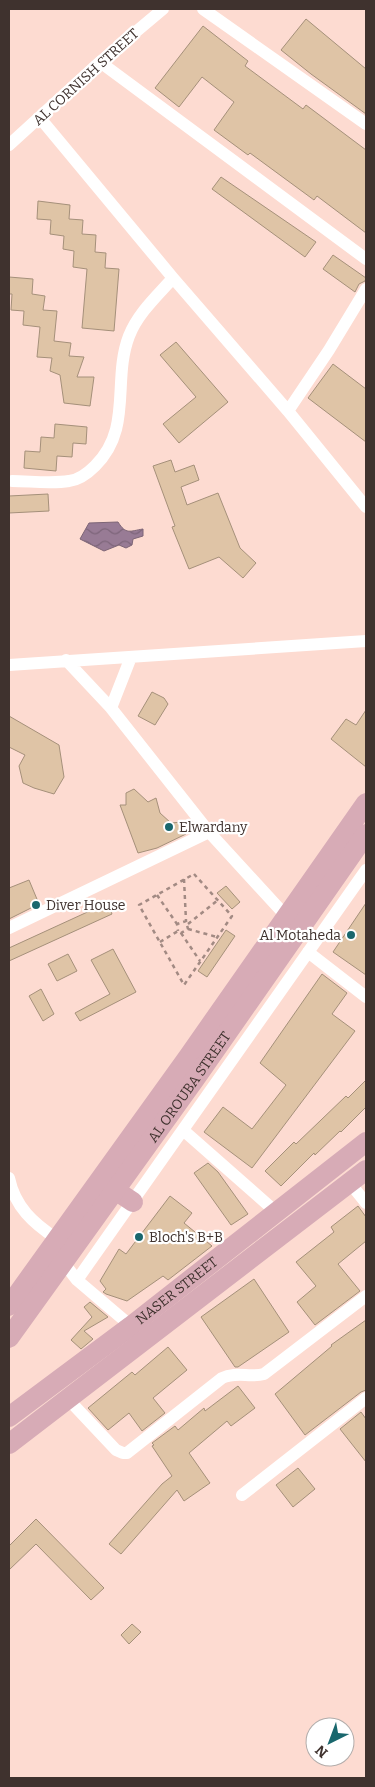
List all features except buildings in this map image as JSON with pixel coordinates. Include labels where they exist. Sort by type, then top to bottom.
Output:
[{"type":"main road","name":"AL OROUBA STREET","points":[[9,1338],[115,1190],[222,1023],[286,916],[366,803]]},
{"type":"main road","name":"AL OROUBA STREET","points":[[9,1306],[57,1239],[366,834]]},
{"type":"main road","name":"NASER STREET","points":[[9,1417],[131,1326],[366,1142]]},
{"type":"main road","name":"NASER STREET","points":[[9,1444],[366,1170]]},
{"type":"main road","points":[[115,1190],[133,1202]]},
{"type":"main road","points":[[304,1190],[317,1208]]},
{"type":"street","name":"AL CORNISH STREET","points":[[9,146],[100,62],[163,9]]},
{"type":"street","points":[[203,9],[366,124]]},
{"type":"street","points":[[100,62],[366,259]]},
{"type":"street","points":[[40,118],[173,278],[288,411],[366,507]]},
{"type":"street","points":[[12,481],[70,481],[82,477],[99,462],[115,437],[119,422],[125,350],[129,336],[142,313],[173,278]]},
{"type":"street","points":[[288,411],[329,350],[366,289]]},
{"type":"street","points":[[9,666],[66,660],[366,641]]},
{"type":"street","points":[[111,708],[131,657]]},
{"type":"street","points":[[66,660],[111,708],[209,832],[286,916]]},
{"type":"street","points":[[9,928],[209,832]]},
{"type":"street","points":[[77,1280],[366,870]]},
{"type":"street","points":[[308,952],[366,996]]},
{"type":"street","points":[[183,1130],[276,1212]]},
{"type":"street","points":[[350,1183],[366,1203]]},
{"type":"street","points":[[9,1184],[20,1206],[36,1225],[57,1239]]},
{"type":"street","points":[[63,1262],[77,1280],[131,1326]]},
{"type":"street","points":[[68,1399],[116,1450],[127,1453],[222,1378],[231,1374],[259,1375],[269,1371],[366,1296]]},
{"type":"street","points":[[242,1495],[366,1398]]},
{"type":"path","points":[[194,874],[232,916],[184,985],[138,905],[157,895],[194,874]]},
{"type":"path","points":[[184,879],[188,929]]},
{"type":"path","points":[[157,895],[177,924],[179,932],[200,961]]},
{"type":"path","points":[[177,924],[187,923],[218,900]]},
{"type":"path","points":[[160,942],[188,929],[217,937]]},
{"type":"water","points":[[118,522],[126,530],[143,529],[143,536],[133,539],[132,545],[126,548],[119,545],[104,551],[80,539],[89,523]]},
{"type":"place","name":"Elwardany","points":[[169,827]]},
{"type":"place","name":"Diver House","points":[[36,905]]},
{"type":"place","name":"Al Motaheda","points":[[351,935]]},
{"type":"place","name":"Bloch's B+B","points":[[139,1237]]}]
